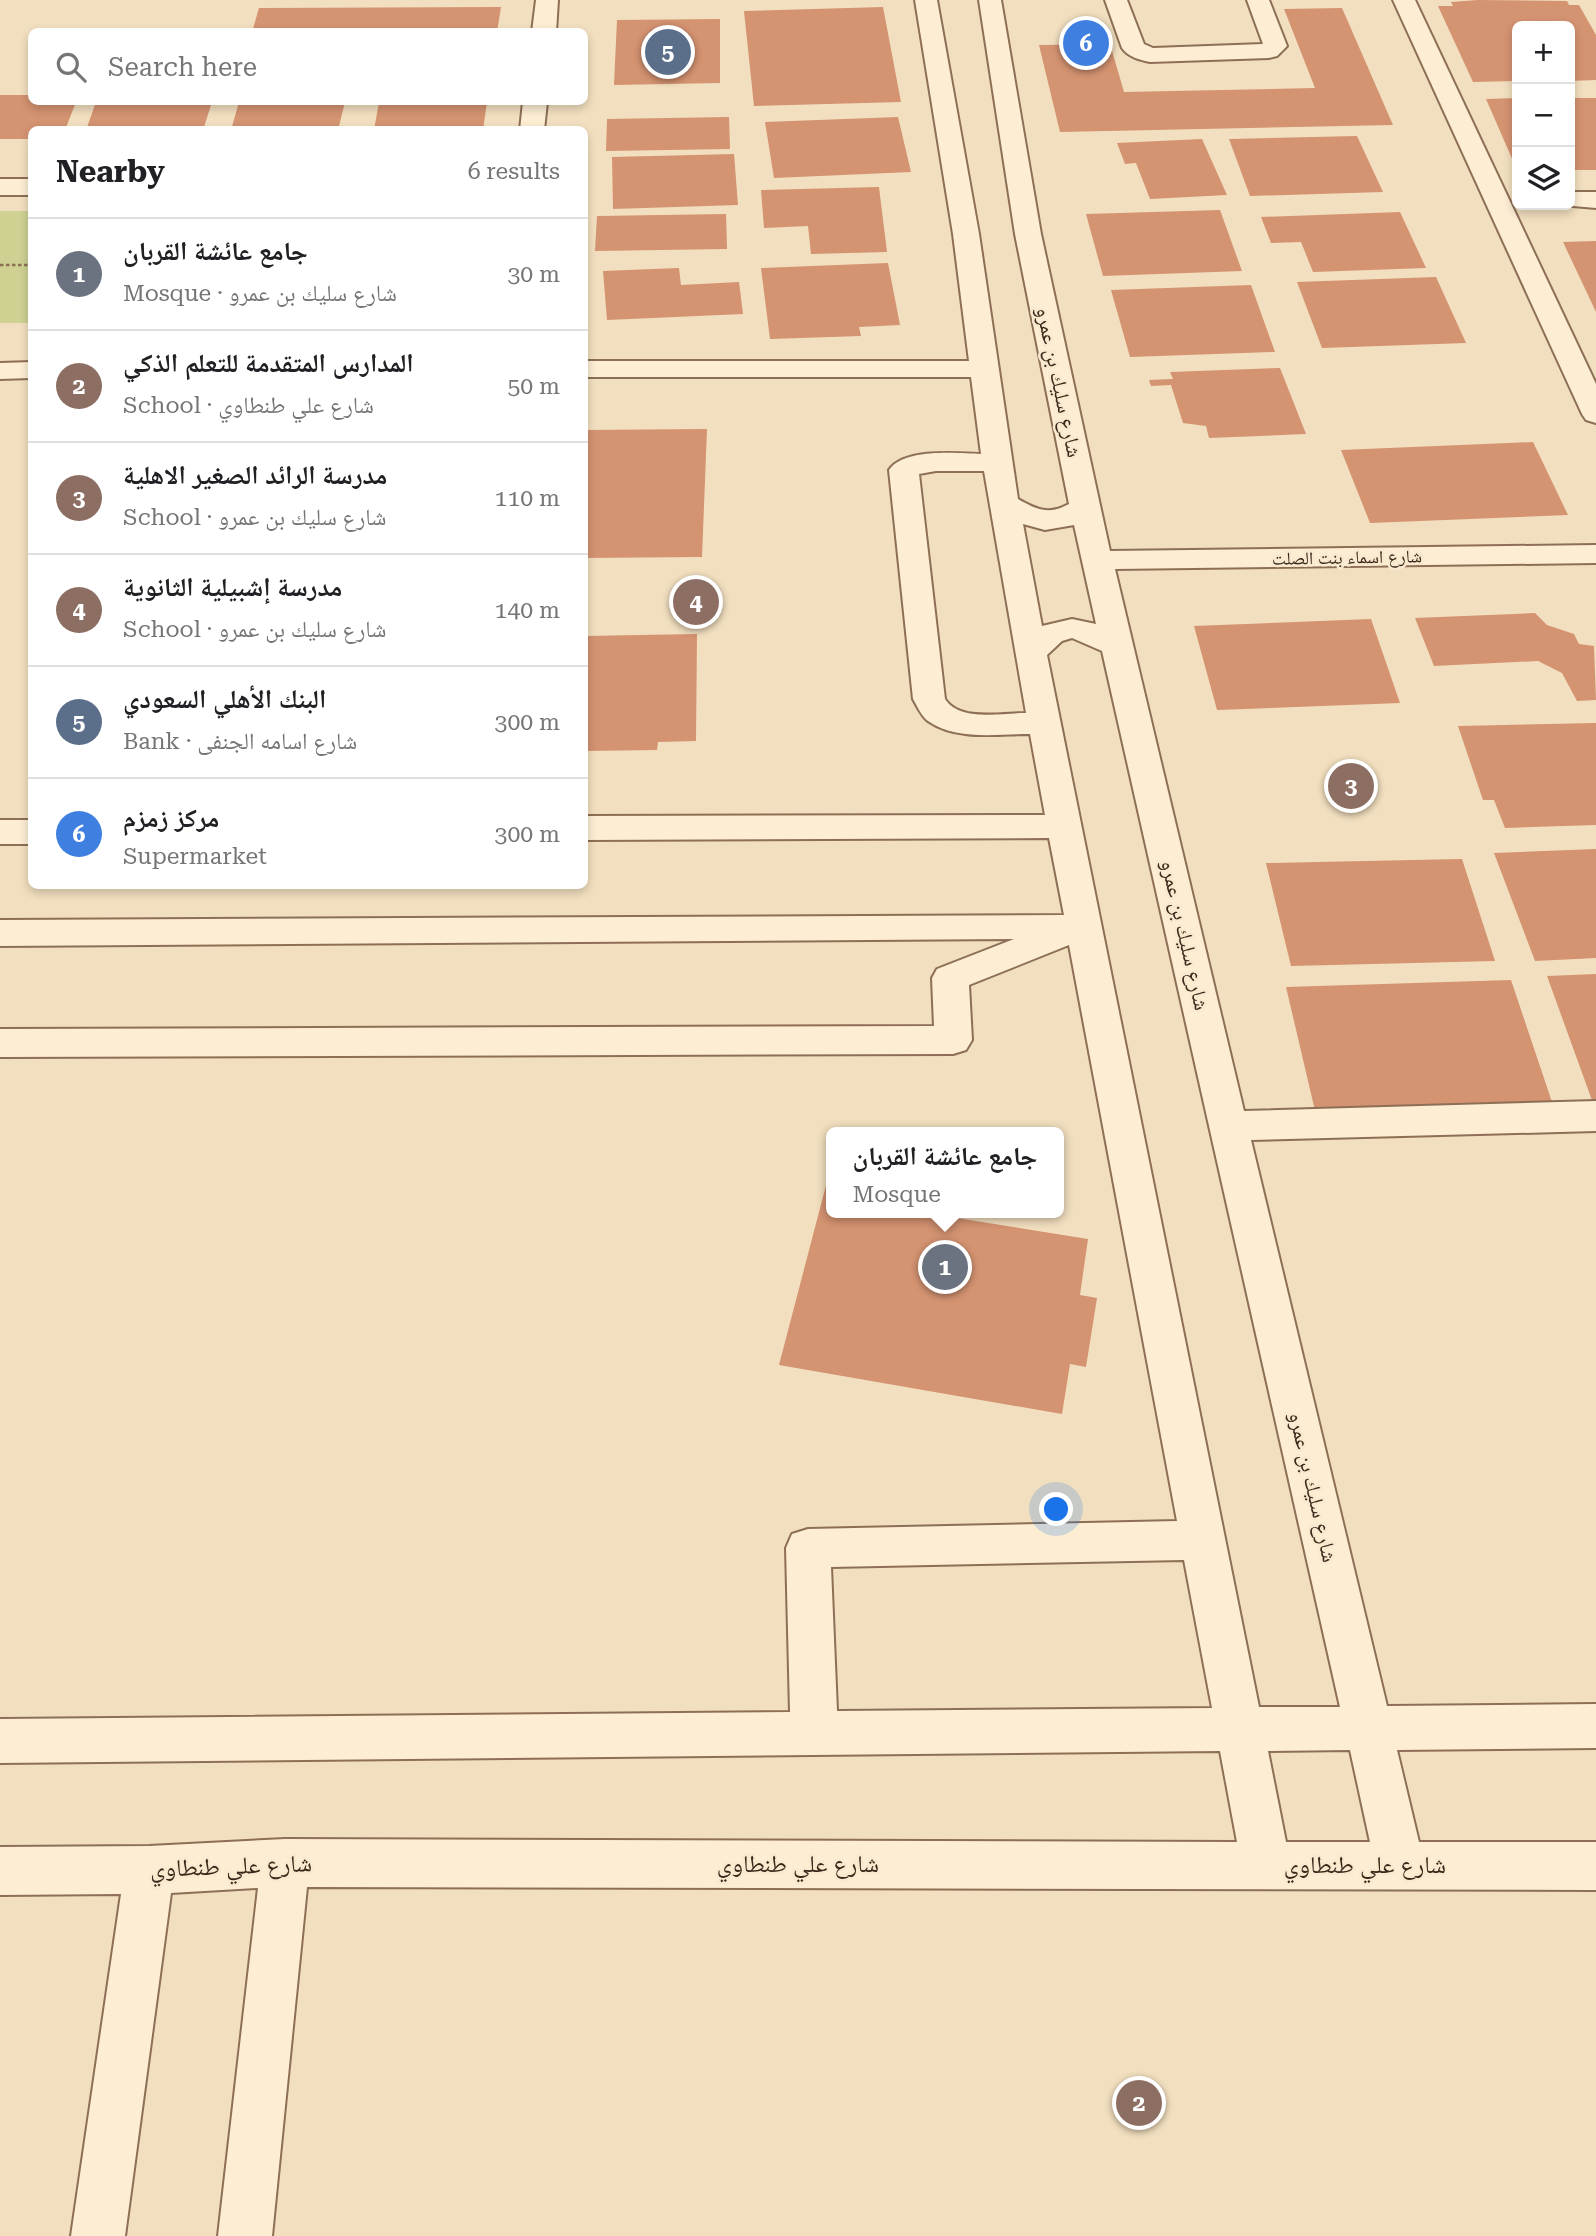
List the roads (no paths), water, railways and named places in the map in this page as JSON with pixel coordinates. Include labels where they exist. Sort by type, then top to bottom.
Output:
[{"type":"street","points":[[544,28],[547,0]]},
{"type":"street","points":[[926,0],[966,234],[997,463],[1031,654],[1266,1865]]},
{"type":"street","name":"شارع سليك بن عمرو","points":[[990,0],[1028,234],[1085,508],[1400,1866]]},
{"type":"street","points":[[1115,0],[1134,48],[1150,55],[1269,51],[1275,46],[1258,0]]},
{"type":"street","points":[[1404,0],[1507,200],[1596,414]]},
{"type":"street","points":[[533,126],[536,105]]},
{"type":"street","points":[[0,187],[28,187]]},
{"type":"street","points":[[1575,200],[1596,200]]},
{"type":"street","points":[[588,369],[984,369]]},
{"type":"street","points":[[0,370],[28,370]]},
{"type":"street","points":[[997,463],[924,463],[904,470],[929,699],[938,713],[963,724],[1044,723]]},
{"type":"street","points":[[1005,504],[1033,520],[1064,520],[1085,508]]},
{"type":"street","name":"شارع اسماء بنت الصلت","points":[[1098,560],[1596,554]]},
{"type":"street","points":[[1031,654],[1042,637],[1061,629],[1093,632],[1118,647]]},
{"type":"street","points":[[588,828],[1065,825]]},
{"type":"street","points":[[0,832],[28,832]]},
{"type":"street","points":[[0,933],[1083,926]]},
{"type":"street","points":[[0,1043],[954,1040],[950,978],[1083,926]]},
{"type":"street","points":[[1229,1126],[1596,1116]]},
{"type":"street","points":[[814,1733],[808,1548],[1203,1540]]},
{"type":"street","points":[[0,1741],[1596,1726]]},
{"type":"street","points":[[245,2236],[285,1863]]},
{"type":"street","name":"شارع علي طنطاوي","points":[[0,1871],[149,1870],[285,1863],[1596,1866]]},
{"type":"street","points":[[98,2236],[149,1870]]},
{"type":"place","name":"مركز زمزم","points":[[1086,43]]},
{"type":"place","name":"البنك الأهلي السعودي","points":[[668,52]]},
{"type":"place","name":"مدرسة إشبيلية الثانوية","points":[[696,602]]},
{"type":"place","name":"مدرسة الرائد الصغير الاهلية","points":[[1351,786]]},
{"type":"place","name":"جامع عائشة القربان","points":[[945,1267]]},
{"type":"place","name":"المدارس المتقدمة للتعلم الذكي","points":[[1139,2103]]}]
